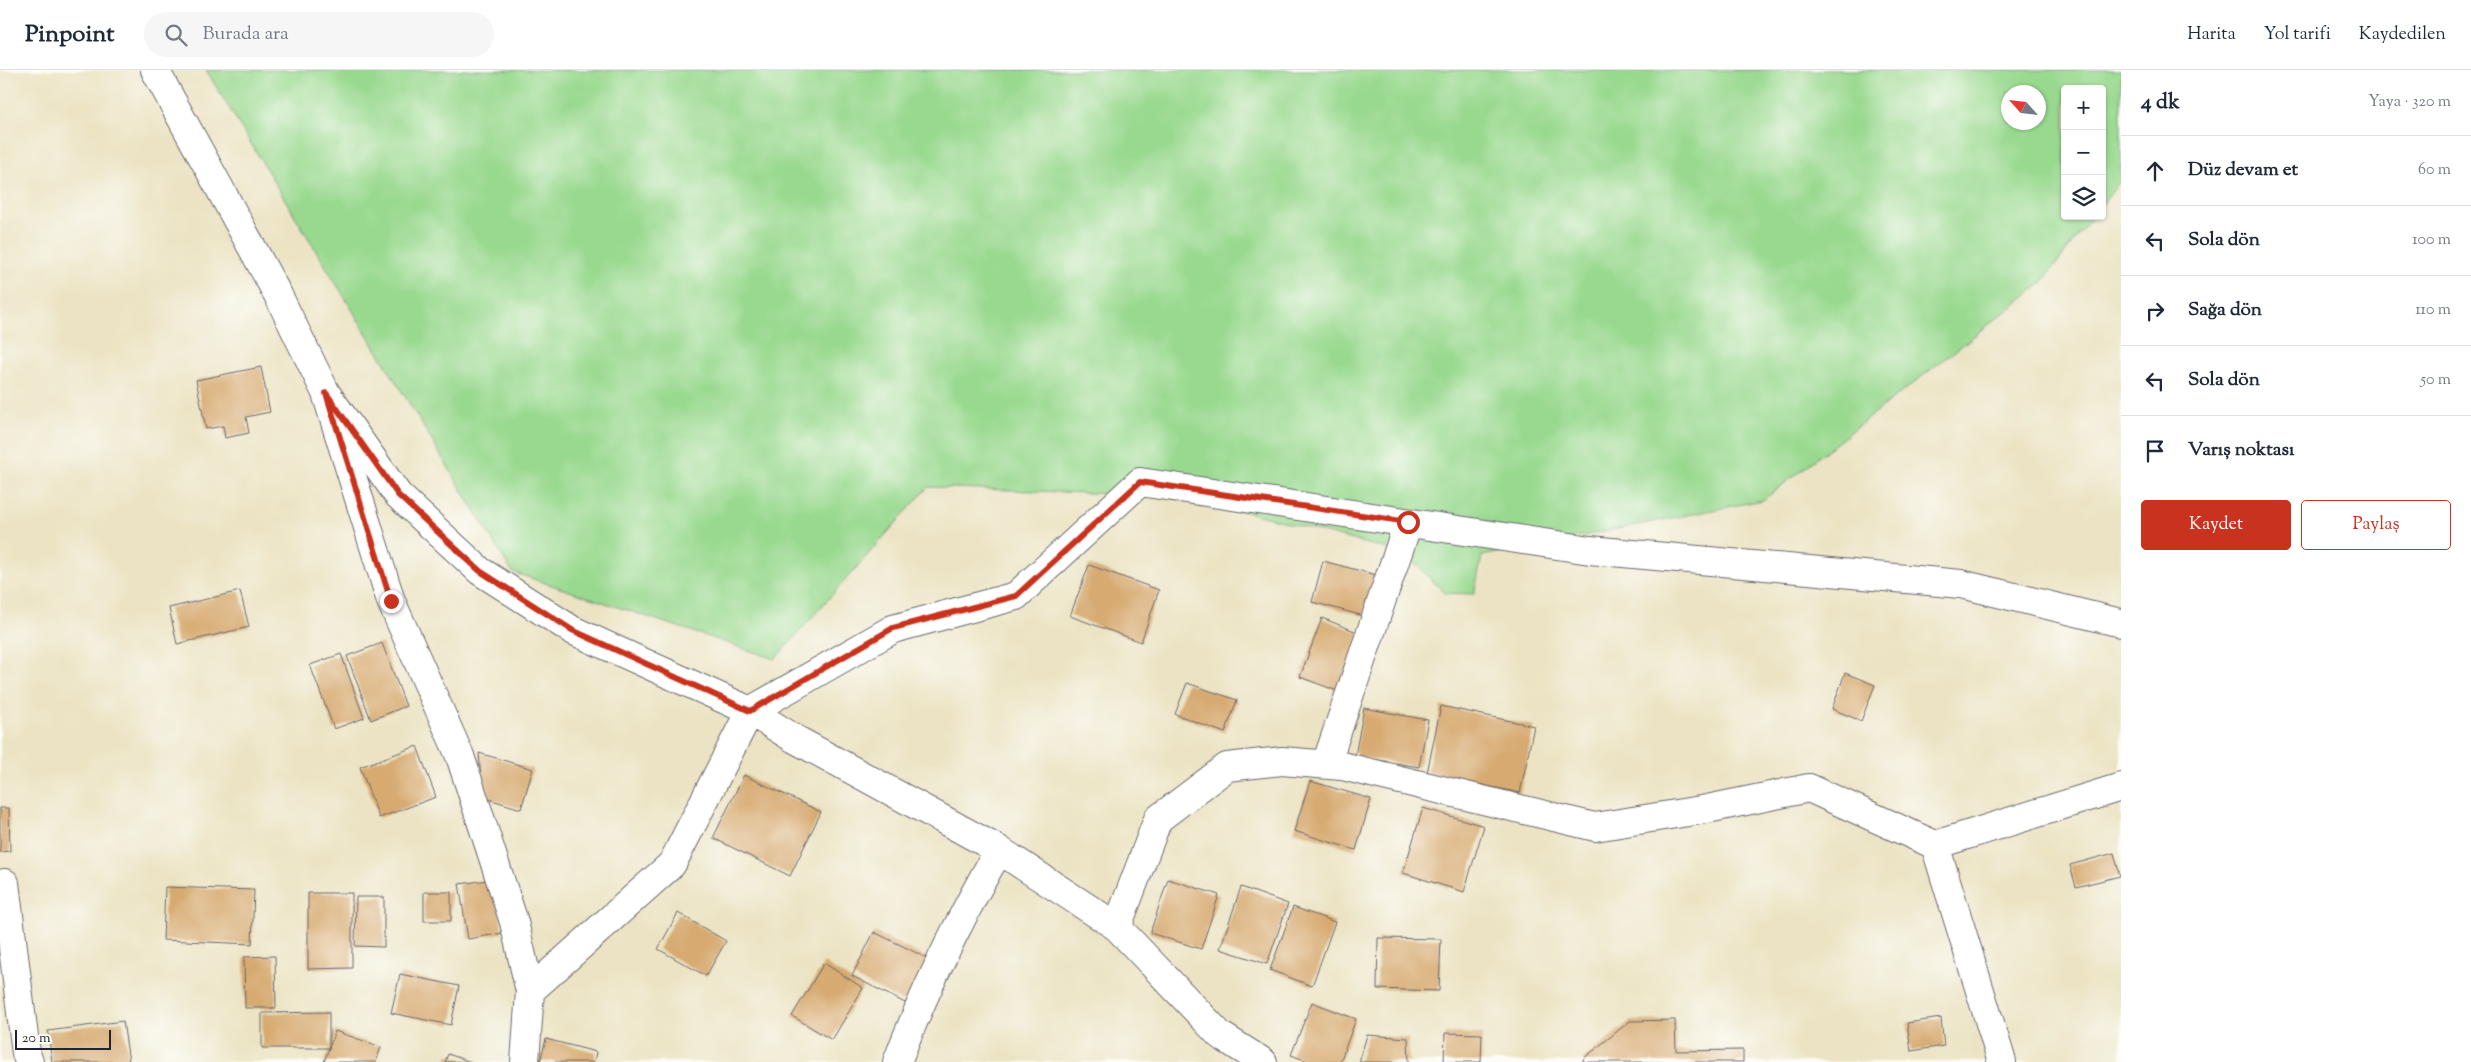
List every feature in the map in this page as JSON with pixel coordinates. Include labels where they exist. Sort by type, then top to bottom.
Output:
[{"type":"street","points":[[155,70],[278,296],[326,393],[398,495],[480,571],[572,630],[750,711],[795,738],[999,850],[1117,927],[1220,1035],[1263,1062]]},
{"type":"street","points":[[326,393],[391,601],[460,756],[514,922],[530,992],[525,1062]]},
{"type":"street","points":[[530,992],[672,864],[750,711],[893,628],[1016,596],[1140,482],[1590,550],[1961,584],[2121,623]]},
{"type":"street","points":[[1326,764],[1408,522]]},
{"type":"street","points":[[1117,927],[1158,819],[1227,767],[1282,761],[1342,766],[1595,827],[1707,809],[1809,788],[1935,845],[2121,787]]},
{"type":"street","points":[[1935,845],[2002,1062]]},
{"type":"street","points":[[897,1062],[913,1021],[965,910],[999,850]]},
{"type":"street","points":[[5,883],[26,1053],[29,1062]]},
{"type":"green space","points":[[206,70],[2121,70],[2121,180],[2106,200],[2106,85],[2061,85],[2061,220],[2090,220],[2041,284],[1763,500],[1482,556],[1474,594],[1445,593],[1405,554],[1251,513],[1164,496],[928,487],[775,659],[512,572]]},
{"type":"building","points":[[261,367],[270,412],[246,417],[249,433],[225,438],[223,426],[206,429],[196,380]]},
{"type":"building","points":[[1323,561],[1376,575],[1364,616],[1312,602]]},
{"type":"building","points":[[1089,565],[1159,590],[1141,642],[1070,616]]},
{"type":"building","points":[[240,591],[249,627],[177,644],[169,608]]},
{"type":"building","points":[[1322,618],[1362,634],[1340,692],[1300,677]]},
{"type":"building","points":[[382,643],[406,706],[371,720],[347,656]]},
{"type":"building","points":[[341,654],[364,718],[334,729],[310,665]]},
{"type":"building","points":[[1845,673],[1875,685],[1861,721],[1832,709]]},
{"type":"building","points":[[1187,683],[1237,700],[1225,733],[1175,714]]},
{"type":"building","points":[[1441,706],[1534,726],[1520,793],[1427,773]]},
{"type":"building","points":[[1364,708],[1428,720],[1419,767],[1355,756]]},
{"type":"building","points":[[417,746],[436,797],[379,818],[360,767]]},
{"type":"building","points":[[479,753],[533,769],[521,809],[482,797]]},
{"type":"building","points":[[744,775],[821,812],[790,876],[713,838]]},
{"type":"building","points":[[1310,781],[1371,799],[1356,850],[1294,831]]},
{"type":"building","points":[[0,808],[9,808],[10,851],[0,852]]},
{"type":"building","points":[[1423,808],[1484,826],[1464,892],[1403,873]]},
{"type":"building","points":[[2114,853],[2120,876],[2076,887],[2070,865]]},
{"type":"building","points":[[495,879],[503,933],[468,939],[459,884]]},
{"type":"building","points":[[1168,879],[1219,895],[1201,949],[1150,933]]},
{"type":"building","points":[[165,887],[254,890],[252,944],[163,940]]},
{"type":"building","points":[[1241,887],[1288,904],[1267,964],[1220,949]]},
{"type":"building","points":[[424,892],[451,892],[451,921],[424,921]]},
{"type":"building","points":[[308,893],[352,893],[352,968],[308,969]]},
{"type":"building","points":[[356,897],[384,897],[384,947],[355,946]]},
{"type":"building","points":[[1293,907],[1335,922],[1312,986],[1270,970]]},
{"type":"building","points":[[678,913],[726,941],[706,976],[658,949]]},
{"type":"building","points":[[874,932],[931,960],[909,1005],[852,976]]},
{"type":"building","points":[[1378,938],[1441,939],[1439,991],[1377,989]]},
{"type":"building","points":[[275,956],[276,1008],[245,1008],[244,957]]},
{"type":"building","points":[[824,963],[863,988],[832,1040],[792,1016]]},
{"type":"building","points":[[400,974],[459,986],[451,1025],[391,1013]]},
{"type":"building","points":[[1312,1002],[1356,1019],[1340,1062],[1310,1062],[1291,1055]]},
{"type":"building","points":[[329,1012],[329,1048],[262,1048],[262,1013]]},
{"type":"building","points":[[1941,1018],[1944,1046],[1911,1051],[1907,1023]]},
{"type":"building","points":[[1675,1020],[1676,1051],[1743,1050],[1743,1062],[1583,1062],[1583,1059],[1630,1021]]},
{"type":"building","points":[[123,1021],[129,1062],[52,1062],[48,1031]]},
{"type":"building","points":[[335,1031],[381,1047],[376,1062],[324,1062]]},
{"type":"building","points":[[1445,1033],[1482,1034],[1481,1062],[1444,1062]]},
{"type":"building","points":[[1367,1035],[1408,1038],[1409,1062],[1359,1062]]},
{"type":"building","points":[[546,1039],[596,1052],[594,1062],[540,1062]]},
{"type":"building","points":[[448,1054],[471,1062],[445,1062]]},
{"type":"route","points":[[391,601],[326,393],[398,495],[480,571],[572,630],[750,711],[893,628],[1016,596],[1140,482],[1408,522]]}]
